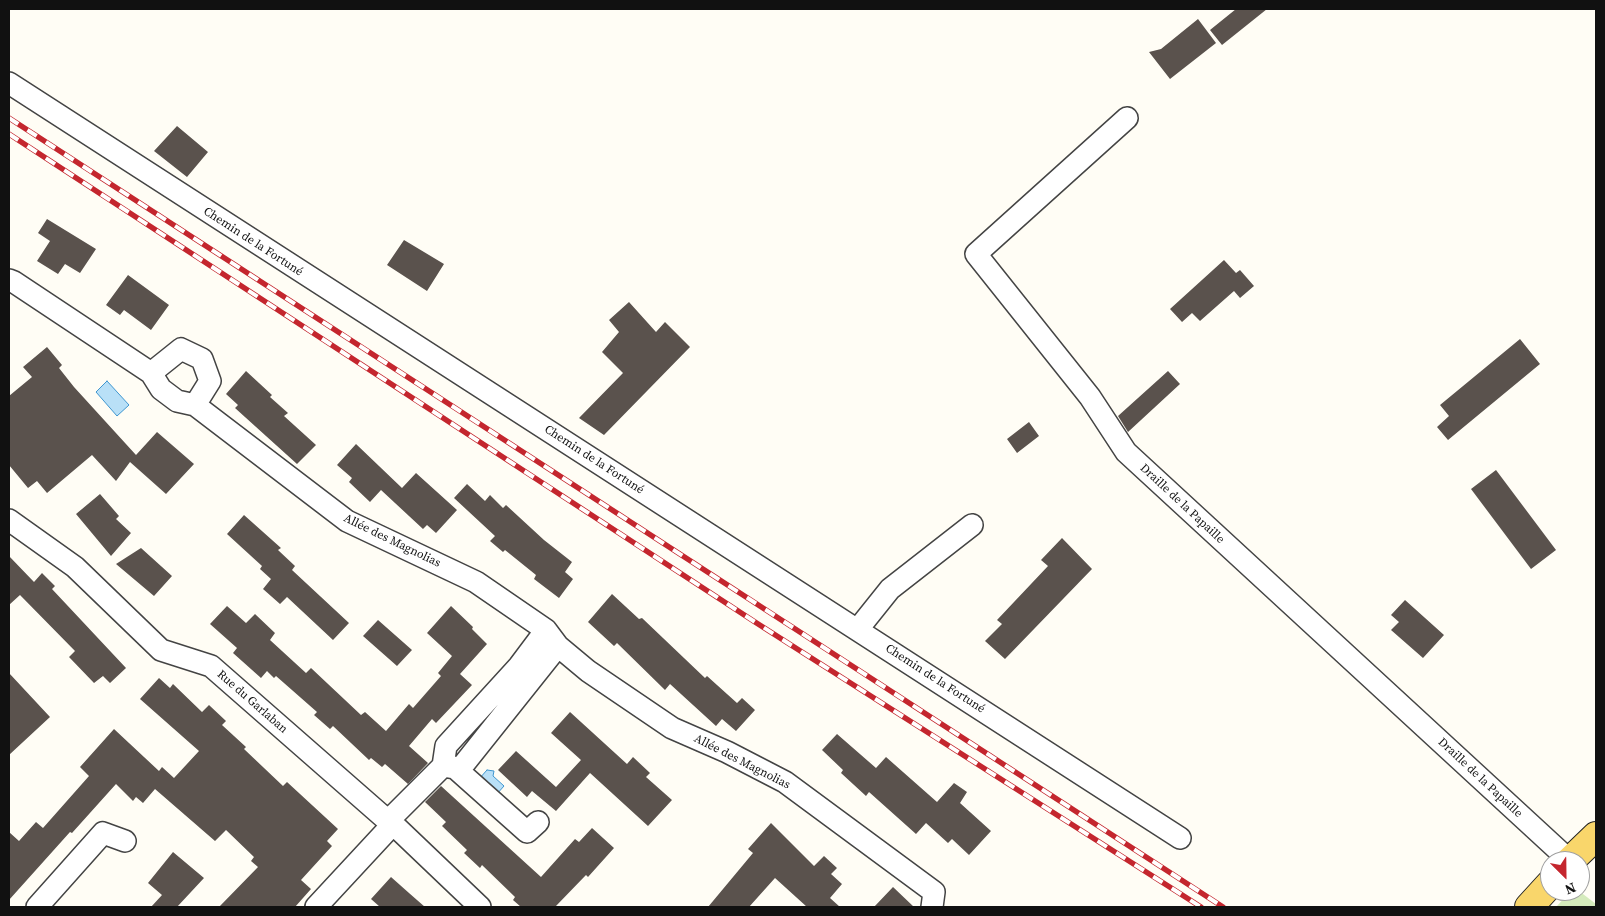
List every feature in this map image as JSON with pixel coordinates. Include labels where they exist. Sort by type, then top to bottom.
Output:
[{"type":"main road","points":[[1580,851],[1596,836]]},
{"type":"main road","points":[[1529,907],[1540,895]]},
{"type":"street","name":"Chemin de la Fortuné","points":[[9,83],[1180,838]]},
{"type":"street","name":"Draille de la Papaille","points":[[1127,118],[976,254],[1090,397],[1126,452],[1559,851]]},
{"type":"street","name":"Allée des Magnolias","points":[[9,280],[152,373],[161,389],[177,401],[195,405],[347,521],[476,582],[552,638],[606,684],[672,728],[727,752],[786,782],[934,892],[932,907]]},
{"type":"street","points":[[152,373],[181,349],[202,359],[210,381],[195,405]]},
{"type":"street","name":"Rue du Garlaban","points":[[9,520],[75,566],[161,650],[211,666],[391,822],[480,907]]},
{"type":"street","points":[[858,630],[890,589],[972,525]]},
{"type":"street","points":[[538,822],[527,832],[449,767],[446,746],[520,666],[552,638]]},
{"type":"street","points":[[316,907],[391,822],[449,767]]},
{"type":"street","points":[[36,907],[103,833],[124,840]]},
{"type":"green space","points":[[1590,899],[1596,904],[1596,907],[1556,907],[1562,901],[1590,901]]},
{"type":"water","points":[[107,381],[129,405],[117,416],[96,392]]},
{"type":"water","points":[[487,770],[494,771],[493,776],[504,786],[496,795],[479,779]]},
{"type":"building","points":[[1236,9],[1267,9],[1222,45],[1210,30]]},
{"type":"building","points":[[1198,19],[1216,43],[1170,79],[1149,52],[1161,49]]},
{"type":"building","points":[[177,126],[208,152],[187,177],[154,151]]},
{"type":"building","points":[[47,219],[96,249],[80,273],[65,264],[58,274],[37,261],[50,241],[38,233]]},
{"type":"building","points":[[404,240],[444,264],[427,291],[387,265]]},
{"type":"building","points":[[1224,260],[1236,273],[1240,270],[1254,286],[1240,298],[1234,291],[1200,321],[1192,313],[1182,322],[1170,309]]},
{"type":"building","points":[[128,275],[169,305],[151,330],[124,310],[120,315],[106,305]]},
{"type":"building","points":[[629,302],[656,332],[665,322],[690,347],[604,435],[579,418],[623,373],[602,352],[619,332],[609,320]]},
{"type":"building","points":[[1520,339],[1540,364],[1448,440],[1437,427],[1449,416],[1440,405]]},
{"type":"building","points":[[47,347],[62,365],[59,368],[74,387],[136,455],[157,432],[194,464],[166,494],[130,462],[116,481],[92,455],[47,493],[37,481],[28,488],[9,465],[9,396],[32,377],[23,367]]},
{"type":"building","points":[[246,371],[288,413],[284,416],[316,445],[297,464],[235,408],[238,405],[226,394]]},
{"type":"building","points":[[1168,371],[1180,384],[1128,432],[1118,416]]},
{"type":"building","points":[[1029,422],[1039,436],[1017,453],[1007,439]]},
{"type":"building","points":[[356,444],[402,488],[416,473],[457,510],[436,533],[427,525],[423,529],[381,490],[370,502],[349,482],[352,478],[337,465]]},
{"type":"building","points":[[1496,470],[1556,550],[1531,569],[1471,489]]},
{"type":"building","points":[[467,484],[485,501],[490,495],[503,508],[506,505],[544,540],[572,562],[565,572],[573,579],[559,598],[534,579],[536,575],[505,550],[503,552],[490,541],[495,536],[454,498]]},
{"type":"building","points":[[100,494],[119,516],[116,519],[131,533],[111,556],[76,514]]},
{"type":"building","points":[[244,515],[281,548],[278,550],[295,566],[292,570],[349,623],[333,640],[287,597],[280,604],[263,589],[271,579],[260,569],[262,566],[227,534]]},
{"type":"building","points":[[1062,538],[1092,569],[1005,659],[985,641],[1002,624],[997,620],[1048,566],[1041,560]]},
{"type":"building","points":[[141,548],[172,576],[154,596],[116,564]]},
{"type":"building","points":[[9,556],[34,582],[42,573],[55,586],[52,589],[126,668],[110,683],[103,676],[94,683],[69,657],[75,651],[20,595],[9,605]]},
{"type":"building","points":[[612,594],[639,619],[642,618],[705,678],[707,676],[737,703],[742,698],[755,710],[736,731],[722,719],[716,726],[670,684],[665,690],[617,643],[614,646],[588,622]]},
{"type":"building","points":[[1405,600],[1444,635],[1423,658],[1391,630],[1399,622],[1391,615]]},
{"type":"building","points":[[227,606],[246,623],[255,614],[275,633],[270,640],[306,673],[311,668],[361,715],[365,712],[386,731],[409,704],[413,708],[441,676],[438,673],[452,656],[427,633],[451,606],[473,627],[472,629],[487,644],[460,674],[472,685],[436,723],[432,719],[409,746],[428,763],[408,784],[385,764],[382,767],[371,758],[369,760],[333,726],[330,729],[314,715],[317,712],[276,676],[274,678],[267,671],[261,678],[233,653],[237,648],[210,624]]},
{"type":"building","points":[[378,620],[412,650],[397,666],[363,636]]},
{"type":"building","points":[[9,673],[50,717],[9,755]]},
{"type":"building","points":[[159,678],[170,688],[173,684],[202,712],[209,705],[226,721],[222,725],[246,747],[244,749],[283,786],[287,782],[338,829],[327,841],[332,846],[301,880],[311,889],[295,907],[219,907],[258,867],[251,861],[254,857],[226,830],[215,841],[155,789],[143,803],[136,797],[133,801],[116,784],[9,900],[9,832],[19,841],[36,822],[43,828],[89,776],[80,767],[114,729],[159,771],[162,767],[174,778],[199,751],[140,699]]},
{"type":"building","points":[[570,712],[627,764],[633,757],[650,773],[646,777],[672,800],[648,826],[590,773],[556,811],[532,791],[527,797],[498,770],[516,751],[556,787],[581,760],[551,733]]},
{"type":"building","points":[[837,734],[876,768],[886,757],[937,802],[954,783],[967,792],[960,803],[991,831],[969,855],[952,839],[948,843],[926,823],[916,834],[869,792],[866,796],[841,773],[843,770],[822,750]]},
{"type":"building","points":[[441,786],[541,877],[575,839],[579,842],[592,828],[614,848],[588,877],[586,875],[555,907],[521,907],[513,900],[515,897],[482,865],[480,868],[464,853],[467,850],[442,826],[446,822],[425,802]]},
{"type":"building","points":[[771,823],[814,866],[824,856],[837,868],[831,874],[842,884],[830,898],[840,907],[807,907],[775,878],[749,907],[708,907],[753,853],[748,849]]},
{"type":"building","points":[[173,852],[204,878],[177,907],[151,907],[162,895],[148,883]]},
{"type":"building","points":[[391,877],[425,907],[380,907],[371,899]]},
{"type":"building","points":[[893,887],[914,907],[874,907]]},
{"type":"railway","points":[[9,118],[1223,907]]},
{"type":"railway","points":[[9,134],[755,622],[1201,907]]}]
